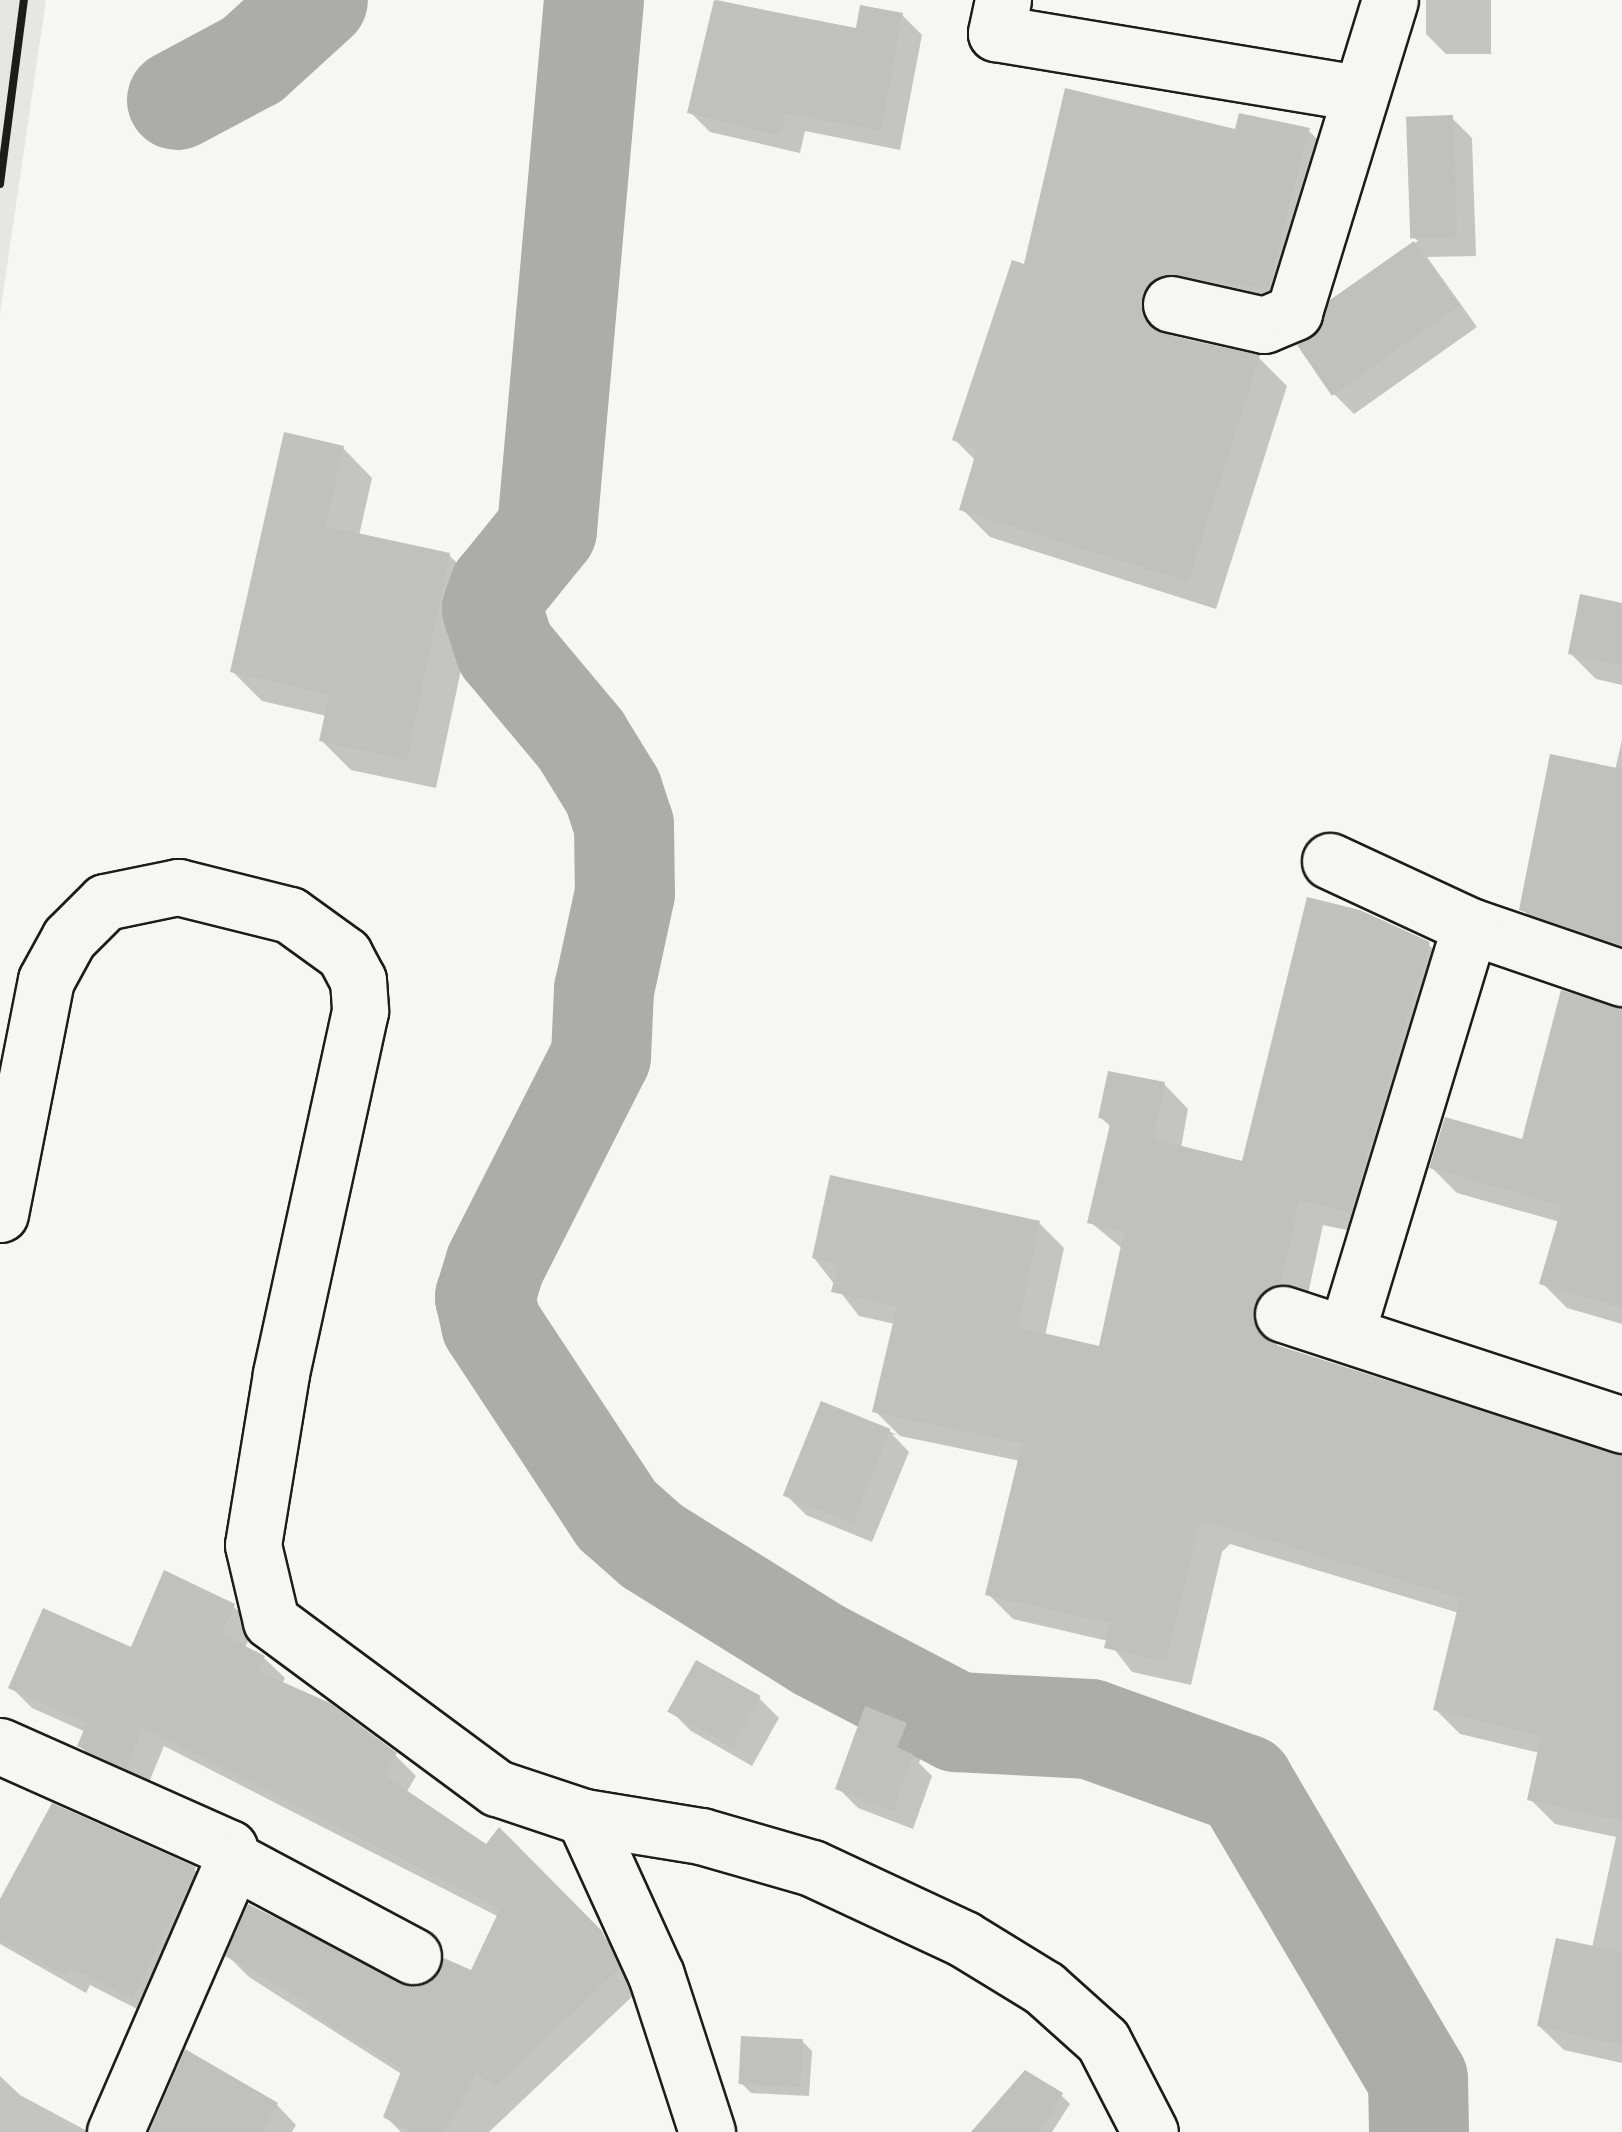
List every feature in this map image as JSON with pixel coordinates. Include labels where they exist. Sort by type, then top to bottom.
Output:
[{"type":"street","points":[[1003,0],[996,33],[1360,94]]},
{"type":"street","points":[[1171,304],[1264,325],[1294,312],[1390,0]]},
{"type":"street","points":[[1330,861],[1470,926],[1622,978]]},
{"type":"street","points":[[0,1214],[46,980],[69,938],[105,902],[178,887],[290,916],[344,954],[358,980],[360,1011],[282,1374],[253,1544],[259,1587],[271,1621],[454,1760],[497,1788],[584,1817],[701,1836],[812,1868],[964,1939],[1044,1988],[1104,2041],[1150,2132]]},
{"type":"street","points":[[1346,1334],[1470,926]]},
{"type":"street","points":[[1283,1314],[1622,1424]]},
{"type":"street","points":[[0,1746],[229,1848],[233,1860],[115,2132]]},
{"type":"street","points":[[584,1817],[656,1975],[707,2132]]},
{"type":"street","points":[[233,1860],[413,1956]]},
{"type":"shaded area","points":[[0,0],[46,0],[0,314]]},
{"type":"building","points":[[714,0],[856,28],[860,5],[903,13],[881,131],[786,113],[780,135],[687,113]]},
{"type":"building","points":[[1065,88],[1235,129],[1239,113],[1310,128],[1268,289],[1163,274],[1141,296],[1142,314],[1163,334],[1260,355],[1188,582],[959,510],[977,449],[952,440],[1012,260],[1024,264]]},
{"type":"building","points":[[1453,115],[1457,237],[1410,239],[1406,117]]},
{"type":"building","points":[[1414,241],[1459,306],[1332,396],[1297,345],[1318,332],[1330,300]]},
{"type":"building","points":[[284,432],[344,446],[325,526],[450,553],[407,760],[319,741],[329,695],[230,672]]},
{"type":"building","points":[[1580,594],[1622,603],[1622,666],[1568,654]]},
{"type":"building","points":[[1550,754],[1622,769],[1622,945],[1519,910]]},
{"type":"building","points":[[1307,897],[1360,910],[1430,942],[1350,1212],[1299,1201],[1281,1284],[1262,1291],[1253,1321],[1273,1344],[1622,1455],[1622,1821],[1527,1800],[1541,1736],[1433,1710],[1460,1598],[1205,1521],[1198,1527],[1166,1662],[1104,1648],[1110,1623],[985,1595],[1022,1443],[872,1412],[897,1306],[831,1292],[838,1264],[812,1258],[830,1175],[1040,1221],[1018,1327],[1099,1346],[1124,1232],[1087,1223],[1111,1120],[1098,1118],[1108,1071],[1165,1082],[1154,1139],[1242,1161]]},
{"type":"building","points":[[1561,990],[1622,1008],[1622,1308],[1539,1284],[1562,1206],[1429,1168],[1445,1117],[1522,1139]]},
{"type":"building","points":[[821,1401],[891,1429],[852,1524],[783,1496]]},
{"type":"building","points":[[164,1570],[235,1604],[222,1634],[265,1656],[258,1671],[330,1703],[397,1753],[384,1775],[486,1844],[499,1827],[602,1931],[619,1969],[496,2086],[476,2074],[445,2132],[410,2132],[383,2117],[402,2069],[306,2009],[309,2003],[225,1956],[248,1904],[415,1987],[430,1982],[444,1958],[471,1970],[500,1909],[143,1727],[126,1768],[77,1746],[87,1723],[8,1688],[43,1608],[131,1647]]},
{"type":"building","points":[[696,1660],[761,1696],[732,1747],[667,1712]]},
{"type":"building","points":[[865,1706],[907,1723],[897,1748],[913,1754],[893,1811],[835,1789]]},
{"type":"building","points":[[52,1803],[196,1867],[133,1999],[70,1967],[65,1975],[0,1940],[0,1899]]},
{"type":"building","points":[[1556,1938],[1622,1952],[1622,2045],[1537,2026]]},
{"type":"building","points":[[741,2036],[803,2039],[800,2087],[738,2084]]},
{"type":"building","points":[[185,2049],[278,2103],[262,2132],[149,2132]]},
{"type":"building","points":[[1025,2070],[1063,2093],[1040,2132],[971,2132]]},
{"type":"waterway","points":[[177,100],[252,60],[318,0]]},
{"type":"waterway","points":[[594,0],[547,530],[499,589],[492,609],[505,649],[581,740],[613,792],[624,825],[625,893],[604,990],[601,1056],[495,1265],[485,1297],[491,1324],[617,1515],[652,1546],[819,1650],[957,1722],[1090,1729],[1244,1784],[1418,2079],[1419,2132]]},
{"type":"railway","points":[[0,184],[24,0]]}]
